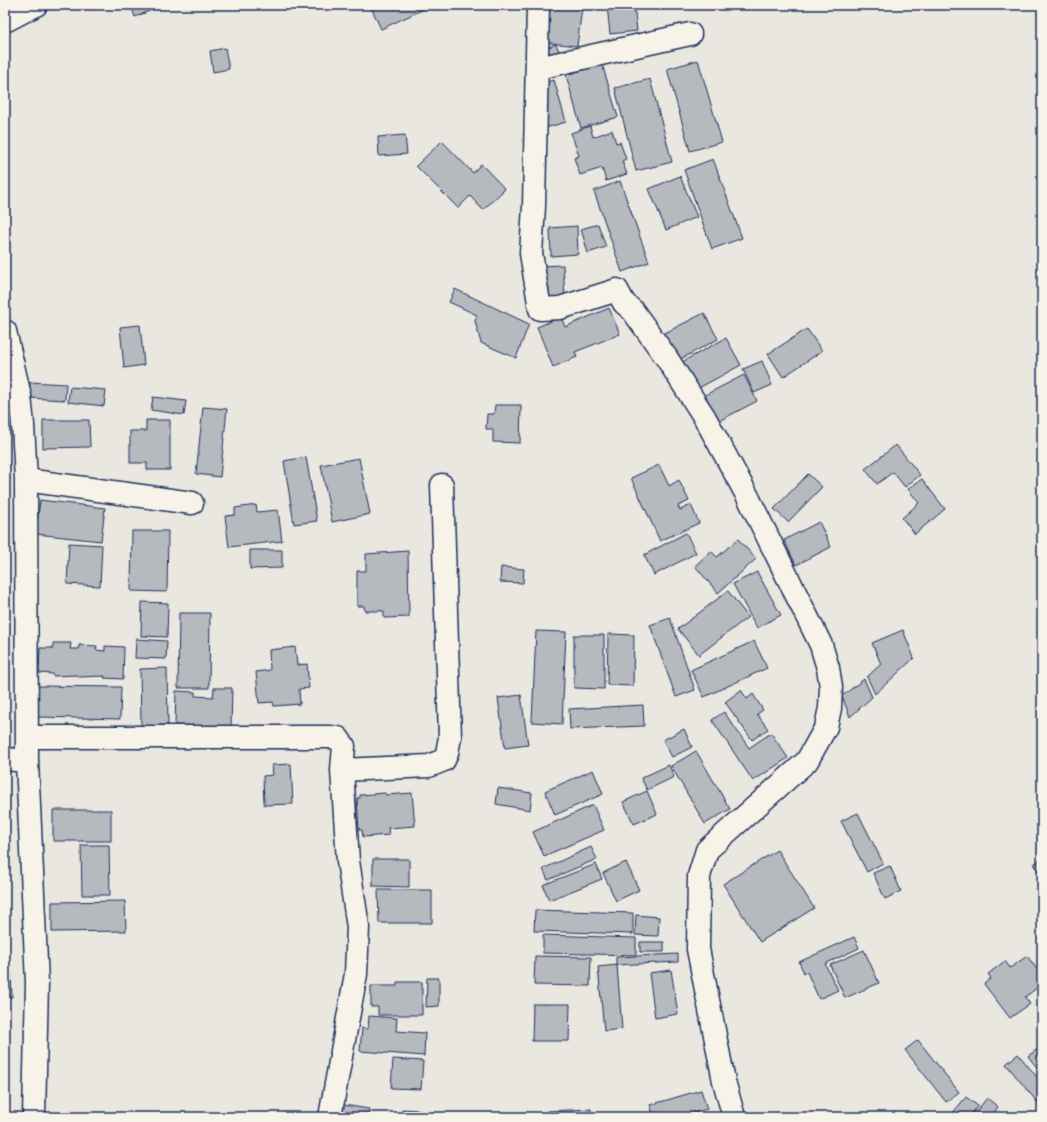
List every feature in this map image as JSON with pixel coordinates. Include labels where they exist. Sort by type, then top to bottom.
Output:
[{"type":"street","points":[[5,21],[36,5]]},
{"type":"street","points":[[538,5],[538,68],[531,254],[540,309],[560,308],[617,290],[624,303],[633,311],[666,357],[705,418],[785,569],[821,645],[828,668],[831,687],[830,708],[826,727],[807,761],[707,850],[699,876],[698,949],[719,1059],[734,1117]]},
{"type":"street","points":[[538,68],[690,34]]},
{"type":"street","points":[[5,330],[20,396],[26,480],[27,761],[37,983],[34,1117]]},
{"type":"street","points":[[26,480],[192,503]]},
{"type":"street","points":[[342,770],[429,766],[444,760],[447,753],[450,737],[442,485]]},
{"type":"street","points":[[27,737],[338,738],[344,746],[342,770],[348,861],[358,927],[356,974],[330,1117]]},
{"type":"street","points":[[5,759],[27,761]]},
{"type":"building","points":[[131,5],[164,5],[135,17]]},
{"type":"building","points":[[370,5],[424,5],[426,8],[381,29]]},
{"type":"building","points":[[547,5],[582,8],[577,46],[542,42]]},
{"type":"building","points":[[607,5],[634,5],[637,31],[610,34]]},
{"type":"building","points":[[556,44],[561,56],[547,62],[542,50]]},
{"type":"building","points":[[225,48],[229,69],[213,72],[210,51]]},
{"type":"building","points":[[698,60],[722,142],[690,151],[667,69]]},
{"type":"building","points":[[602,64],[618,117],[581,128],[566,75]]},
{"type":"building","points":[[650,79],[672,162],[636,171],[615,88]]},
{"type":"building","points":[[554,80],[566,122],[542,129],[531,86]]},
{"type":"building","points":[[590,126],[593,137],[612,130],[616,143],[620,142],[626,159],[622,161],[627,174],[606,181],[602,168],[580,175],[574,158],[579,156],[571,133]]},
{"type":"building","points":[[405,135],[407,154],[379,156],[378,137]]},
{"type":"building","points":[[442,141],[473,173],[481,164],[505,189],[483,210],[470,196],[458,208],[416,166]]},
{"type":"building","points":[[713,159],[742,238],[712,249],[684,170]]},
{"type":"building","points":[[680,176],[697,217],[666,230],[649,189]]},
{"type":"building","points":[[620,181],[649,262],[622,272],[594,191]]},
{"type":"building","points":[[598,224],[606,247],[588,253],[581,229]]},
{"type":"building","points":[[577,226],[578,254],[551,256],[550,228]]},
{"type":"building","points":[[563,265],[565,297],[542,298],[540,266]]},
{"type":"building","points":[[455,289],[529,324],[516,358],[481,343],[475,321],[477,315],[449,302]]},
{"type":"building","points":[[609,308],[620,334],[575,352],[577,357],[553,367],[537,327],[561,317],[565,327]]},
{"type":"building","points":[[704,313],[718,339],[675,362],[661,335]]},
{"type":"building","points":[[140,325],[144,365],[124,368],[120,327]]},
{"type":"building","points":[[807,329],[822,351],[783,377],[768,354]]},
{"type":"building","points":[[726,338],[741,365],[695,390],[680,363]]},
{"type":"building","points":[[762,361],[772,385],[754,393],[743,369]]},
{"type":"building","points":[[744,375],[757,401],[719,421],[705,395]]},
{"type":"building","points":[[30,382],[66,384],[65,400],[29,398]]},
{"type":"building","points":[[70,387],[106,390],[104,406],[68,402]]},
{"type":"building","points":[[153,397],[186,401],[184,415],[151,410]]},
{"type":"building","points":[[495,405],[521,405],[520,443],[493,442],[493,429],[486,429],[487,414],[494,414]]},
{"type":"building","points":[[203,407],[227,409],[220,477],[196,474]]},
{"type":"building","points":[[43,420],[89,420],[90,447],[43,448]]},
{"type":"building","points":[[146,420],[170,420],[170,470],[147,470],[147,463],[130,463],[130,431],[146,431]]},
{"type":"building","points":[[896,445],[920,475],[905,487],[893,472],[877,484],[865,469]]},
{"type":"building","points":[[306,457],[317,521],[294,524],[284,461]]},
{"type":"building","points":[[359,458],[370,514],[332,522],[321,465]]},
{"type":"building","points":[[659,465],[669,486],[679,480],[689,501],[678,506],[680,510],[691,505],[699,523],[660,541],[631,478]]},
{"type":"building","points":[[808,474],[822,487],[788,522],[774,509]]},
{"type":"building","points":[[922,479],[945,509],[915,534],[902,518],[919,503],[908,489]]},
{"type":"building","points":[[40,500],[105,508],[101,541],[36,534]]},
{"type":"building","points":[[256,505],[257,512],[278,510],[282,541],[229,547],[225,516],[235,515],[235,508]]},
{"type":"building","points":[[819,522],[831,547],[796,565],[784,540]]},
{"type":"building","points":[[132,531],[168,531],[167,592],[131,591]]},
{"type":"building","points":[[686,533],[696,553],[654,575],[644,555]]},
{"type":"building","points":[[738,539],[756,559],[718,593],[695,566],[711,551],[717,557]]},
{"type":"building","points":[[69,543],[102,545],[100,586],[67,584]]},
{"type":"building","points":[[250,550],[282,550],[282,568],[250,569]]},
{"type":"building","points":[[408,551],[409,617],[384,618],[384,611],[365,611],[364,606],[357,606],[357,571],[366,571],[366,554]]},
{"type":"building","points":[[501,567],[524,569],[523,583],[500,582]]},
{"type":"building","points":[[757,572],[781,615],[757,628],[733,584]]},
{"type":"building","points":[[728,591],[748,617],[699,655],[678,629]]},
{"type":"building","points":[[142,602],[168,603],[167,637],[141,636]]},
{"type":"building","points":[[179,613],[210,613],[209,688],[178,688]]},
{"type":"building","points":[[670,618],[695,690],[676,697],[650,625]]},
{"type":"building","points":[[903,630],[914,658],[875,694],[867,677],[881,664],[872,643]]},
{"type":"building","points":[[536,631],[566,632],[562,724],[532,722]]},
{"type":"building","points":[[608,634],[634,635],[633,686],[607,685]]},
{"type":"building","points":[[574,635],[604,635],[604,689],[574,688]]},
{"type":"building","points":[[136,639],[167,641],[166,659],[135,658]]},
{"type":"building","points":[[754,641],[767,668],[704,697],[691,670]]},
{"type":"building","points":[[53,643],[71,643],[70,649],[79,649],[79,645],[97,646],[96,650],[105,651],[105,646],[124,647],[123,679],[104,678],[105,676],[53,676],[53,674],[39,673],[40,648],[53,648]]},
{"type":"building","points":[[295,647],[297,665],[307,664],[309,688],[299,689],[300,704],[274,706],[273,702],[259,703],[256,672],[270,670],[269,650]]},
{"type":"building","points":[[167,668],[168,725],[141,726],[140,669]]},
{"type":"building","points":[[864,679],[872,697],[850,717],[842,696]]},
{"type":"building","points":[[38,686],[121,687],[120,719],[37,717]]},
{"type":"building","points":[[214,688],[232,688],[231,727],[175,725],[176,691],[195,692],[195,696],[213,697]]},
{"type":"building","points":[[741,690],[747,699],[753,694],[763,710],[757,714],[768,729],[752,740],[725,702]]},
{"type":"building","points":[[521,695],[528,745],[505,748],[498,698]]},
{"type":"building","points":[[643,705],[644,726],[570,729],[569,709]]},
{"type":"building","points":[[724,712],[749,748],[771,733],[788,758],[753,781],[712,720]]},
{"type":"building","points":[[684,729],[692,747],[672,757],[663,740]]},
{"type":"building","points":[[696,751],[730,809],[705,824],[671,766]]},
{"type":"building","points":[[291,764],[293,804],[264,805],[263,776],[273,775],[272,765]]},
{"type":"building","points":[[669,765],[674,777],[647,790],[641,778]]},
{"type":"building","points":[[593,770],[603,794],[555,815],[545,791]]},
{"type":"building","points":[[498,788],[532,793],[530,810],[496,804]]},
{"type":"building","points":[[647,791],[657,814],[634,824],[623,802]]},
{"type":"building","points":[[385,793],[386,795],[412,793],[415,826],[388,828],[389,835],[363,837],[362,830],[359,830],[357,798],[360,798],[360,795]]},
{"type":"building","points":[[593,805],[604,830],[544,856],[533,832]]},
{"type":"building","points":[[53,810],[111,810],[111,841],[53,841]]},
{"type":"building","points":[[858,813],[883,863],[867,872],[841,821]]},
{"type":"building","points":[[81,845],[109,845],[110,895],[82,895]]},
{"type":"building","points":[[591,847],[597,859],[548,880],[543,869]]},
{"type":"building","points":[[777,850],[814,908],[760,942],[723,884]]},
{"type":"building","points":[[373,859],[409,859],[409,887],[373,886]]},
{"type":"building","points":[[1042,859],[1042,877],[1034,864]]},
{"type":"building","points":[[626,862],[639,890],[616,901],[603,873]]},
{"type":"building","points":[[596,864],[602,879],[549,900],[543,885]]},
{"type":"building","points":[[890,866],[901,891],[885,899],[873,873]]},
{"type":"building","points":[[378,890],[432,890],[432,923],[379,923]]},
{"type":"building","points":[[125,901],[126,931],[52,932],[52,902]]},
{"type":"building","points":[[535,910],[633,913],[633,934],[534,931]]},
{"type":"building","points":[[636,915],[659,917],[658,936],[635,935]]},
{"type":"building","points":[[543,935],[636,938],[636,955],[543,953]]},
{"type":"building","points":[[854,937],[859,948],[825,964],[838,990],[819,999],[807,972],[804,973],[799,962]]},
{"type":"building","points":[[640,942],[664,942],[664,952],[640,952]]},
{"type":"building","points":[[864,950],[879,983],[845,998],[830,965]]},
{"type":"building","points":[[678,954],[678,962],[616,965],[616,957]]},
{"type":"building","points":[[535,956],[591,957],[590,986],[534,985]]},
{"type":"building","points":[[1027,956],[1042,976],[1042,984],[1025,997],[1030,1004],[1010,1018],[984,984],[991,978],[988,974],[1005,961],[1010,968]]},
{"type":"building","points":[[617,965],[622,1029],[604,1031],[598,967]]},
{"type":"building","points":[[671,970],[678,1014],[655,1018],[649,973]]},
{"type":"building","points":[[5,974],[11,974],[12,997],[5,997]]},
{"type":"building","points":[[427,978],[439,978],[439,1006],[426,1007]]},
{"type":"building","points":[[397,982],[422,982],[422,1015],[378,1015],[378,1007],[371,1007],[371,986],[397,986]]},
{"type":"building","points":[[533,1004],[570,1004],[569,1041],[532,1041]]},
{"type":"building","points":[[369,1016],[397,1018],[396,1031],[425,1033],[424,1056],[360,1051],[362,1028],[368,1029]]},
{"type":"building","points":[[918,1040],[959,1092],[946,1102],[905,1050]]},
{"type":"building","points":[[1042,1046],[1042,1074],[1028,1056]]},
{"type":"building","points":[[1018,1054],[1042,1083],[1042,1108],[1006,1064]]},
{"type":"building","points":[[393,1059],[423,1061],[421,1089],[391,1088]]},
{"type":"building","points":[[701,1090],[707,1109],[680,1117],[654,1117],[650,1105]]},
{"type":"building","points":[[966,1097],[978,1106],[969,1117],[953,1117],[951,1115]]},
{"type":"building","points":[[987,1098],[998,1107],[991,1117],[972,1117]]},
{"type":"building","points":[[338,1104],[369,1109],[368,1117],[336,1117]]},
{"type":"building","points":[[402,1109],[420,1110],[419,1117],[402,1117]]},
{"type":"building","points":[[591,1109],[591,1117],[547,1117],[547,1111]]}]
